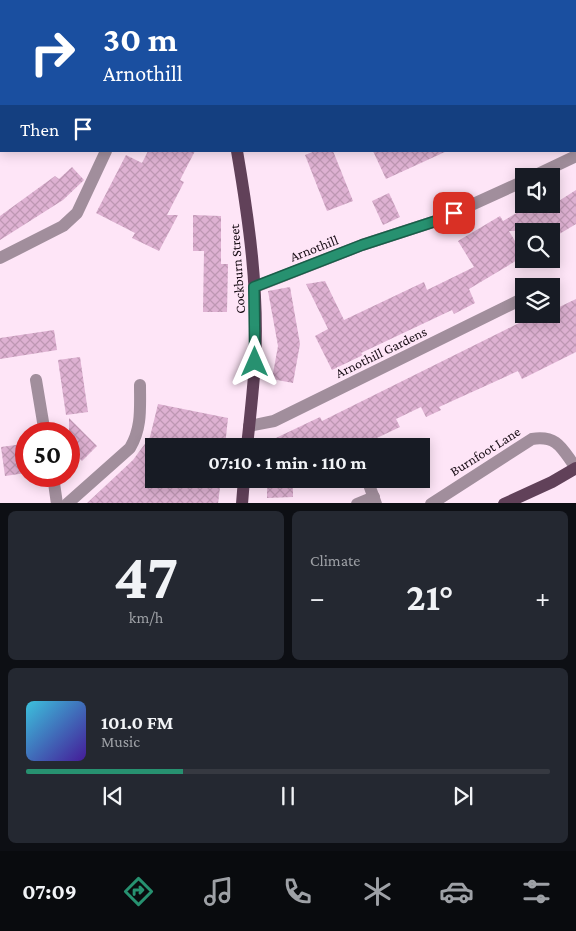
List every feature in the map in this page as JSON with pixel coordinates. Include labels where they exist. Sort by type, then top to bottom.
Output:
[{"type":"main road","name":"Cockburn Street","points":[[237,152],[250,223],[254,287],[255,362],[248,438]]},
{"type":"main road","points":[[506,503],[552,482],[576,468]]},
{"type":"main road","points":[[243,503],[244,488]]},
{"type":"street","points":[[0,258],[63,226],[77,213],[106,152]]},
{"type":"street","points":[[551,168],[576,156]]},
{"type":"street","name":"Arnothill","points":[[254,287],[362,245],[436,221],[515,185]]},
{"type":"street","name":"Arnothill Gardens","points":[[249,426],[274,421],[515,302]]},
{"type":"street","points":[[36,380],[43,422]]},
{"type":"street","points":[[68,503],[130,448],[140,424],[140,385]]},
{"type":"street","name":"Burnfoot Lane","points":[[433,503],[532,439],[545,437],[556,442],[576,468]]},
{"type":"street","points":[[55,487],[57,503]]},
{"type":"street","points":[[362,503],[375,500],[370,488]]},
{"type":"building","points":[[148,152],[194,152],[180,180],[184,182],[167,215],[178,215],[159,251],[132,238],[135,233],[96,213],[126,155],[142,163]]},
{"type":"building","points":[[312,152],[333,152],[353,201],[327,211],[305,155]]},
{"type":"building","points":[[373,152],[445,152],[386,179]]},
{"type":"building","points":[[72,167],[84,180],[63,200],[0,240],[0,216],[55,176],[59,179]]},
{"type":"building","points":[[576,190],[576,224],[560,234],[560,223],[515,223],[515,231],[509,231],[515,241],[515,261],[469,289],[475,303],[454,314],[452,310],[361,353],[363,355],[332,370],[315,336],[328,329],[306,284],[325,281],[344,320],[424,282],[427,290],[474,267],[458,241],[500,216],[503,221],[517,213],[560,213],[560,200]]},
{"type":"building","points":[[389,193],[400,217],[383,225],[372,201]]},
{"type":"building","points":[[193,215],[221,216],[221,264],[228,264],[227,312],[203,312],[204,251],[193,251]]},
{"type":"building","points":[[290,287],[300,344],[293,383],[272,379],[278,346],[268,291]]},
{"type":"building","points":[[576,299],[576,352],[522,379],[518,371],[439,407],[441,410],[426,417],[421,407],[396,419],[400,427],[377,438],[276,438],[320,417],[322,421],[519,323],[560,323],[560,307]]},
{"type":"building","points":[[54,330],[57,350],[0,359],[0,338]]},
{"type":"building","points":[[80,357],[88,412],[66,415],[58,360]]},
{"type":"building","points":[[158,404],[228,418],[226,438],[149,438]]},
{"type":"building","points":[[80,429],[97,446],[82,461],[80,459]]},
{"type":"building","points":[[145,444],[145,488],[220,488],[218,503],[87,503],[133,460]]},
{"type":"building","points":[[15,445],[15,475],[5,476],[1,447]]},
{"type":"building","points":[[267,488],[293,488],[293,497],[267,498]]},
{"type":"route","points":[[255,362],[254,287],[362,245],[436,221],[454,213]]}]
